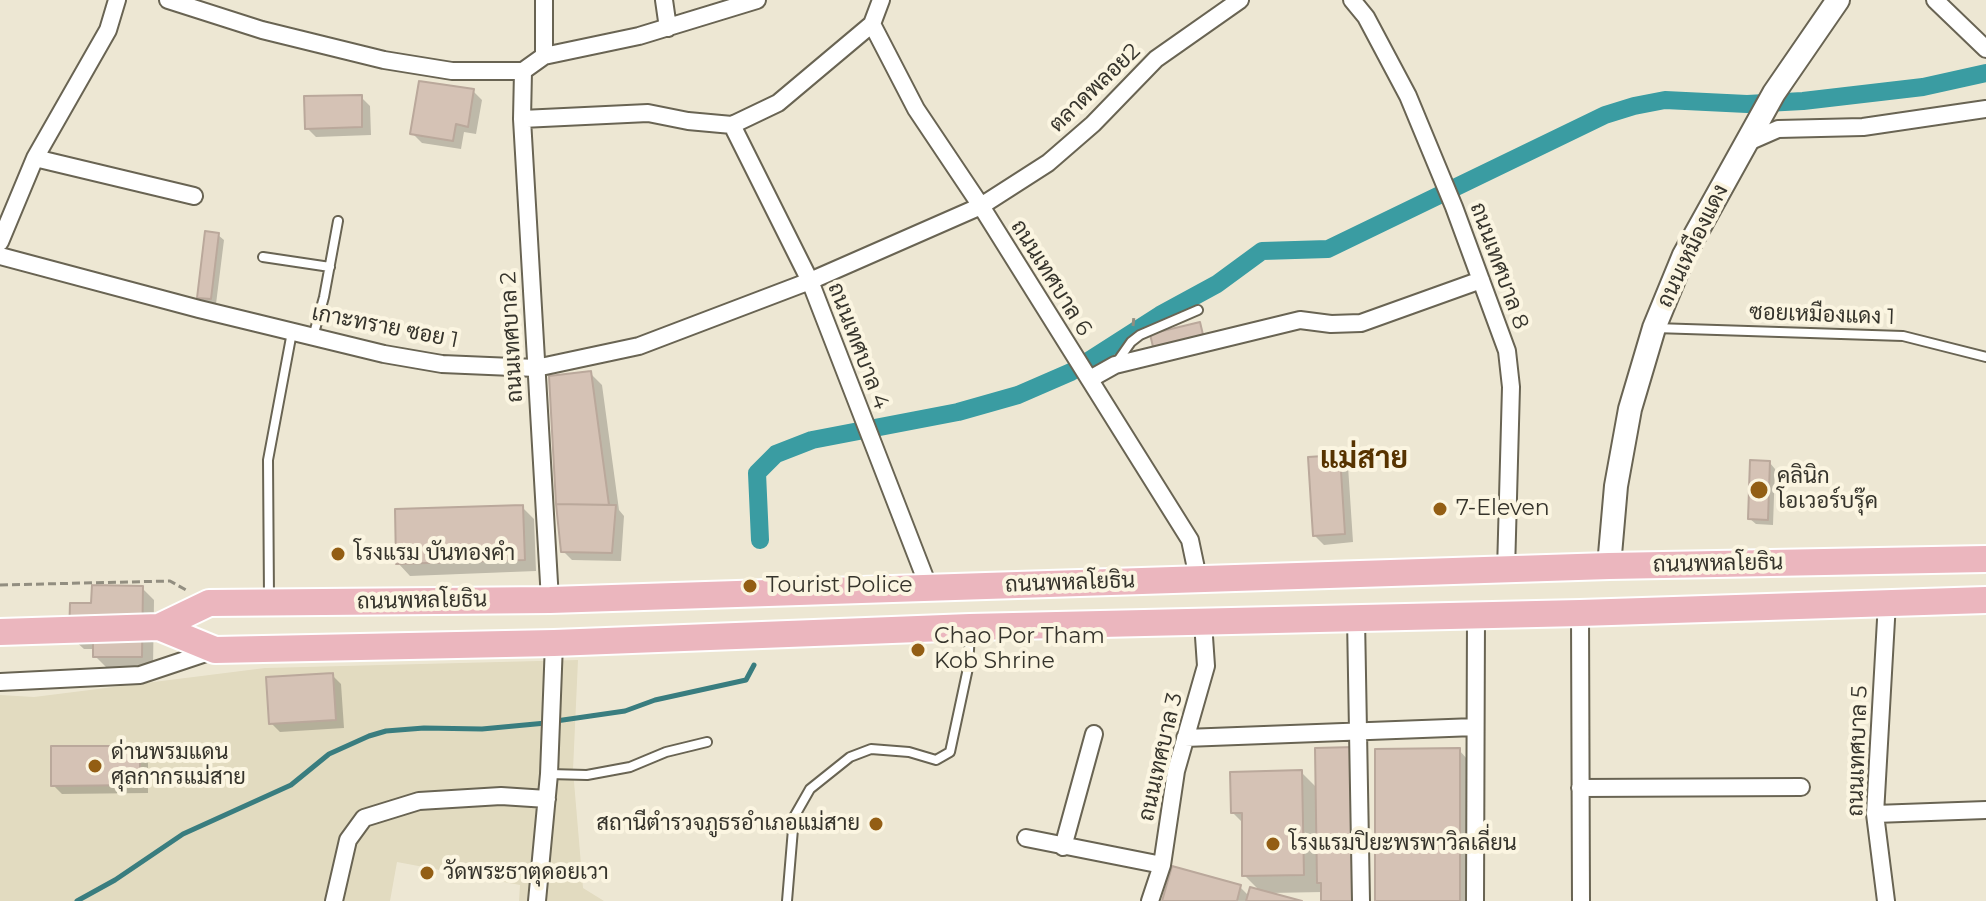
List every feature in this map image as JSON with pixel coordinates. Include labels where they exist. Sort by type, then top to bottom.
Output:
[{"type":"main road","name":"ถนนพหลโยธิน","points":[[0,632],[159,627],[209,603],[550,600],[1609,566],[1986,559]]},
{"type":"main road","points":[[970,627],[972,587]]},
{"type":"main road","name":"ถนนพหลโยธิน","points":[[159,627],[215,650],[554,643],[970,627],[1986,600]]},
{"type":"street","points":[[0,242],[35,158],[108,30],[117,0]]},
{"type":"street","points":[[168,0],[262,30],[384,60],[452,71],[523,71],[544,56],[668,28],[757,0]]},
{"type":"street","points":[[544,0],[544,56]]},
{"type":"street","points":[[664,0],[668,28]]},
{"type":"street","points":[[522,119],[648,113],[732,125],[778,103],[872,24],[881,0]]},
{"type":"street","name":"ตลาดพลอย2","points":[[981,206],[1048,163],[1093,124],[1156,59],[1240,0]]},
{"type":"street","name":"ถนนเทศบาล 8","points":[[1352,0],[1366,17],[1408,96],[1446,185],[1507,351],[1511,387],[1506,571]]},
{"type":"street","name":"ถนนเหมืองแดง","points":[[1609,566],[1616,486],[1630,409],[1654,328],[1684,255],[1748,138],[1774,93],[1838,0]]},
{"type":"street","points":[[1935,0],[1986,49]]},
{"type":"street","name":"ถนนเทศบาล 6","points":[[872,24],[916,109],[981,206],[1190,540],[1198,578]]},
{"type":"street","name":"ถนนเทศบาล 2","points":[[523,71],[522,119],[550,600]]},
{"type":"street","points":[[1748,138],[1778,129],[1863,127],[1986,109]]},
{"type":"street","name":"ถนนเทศบาล 4","points":[[732,125],[810,281],[929,588]]},
{"type":"street","points":[[35,158],[194,196]]},
{"type":"street","name":"เกาะทราย ซอย 1","points":[[0,256],[384,354],[442,364],[536,368],[639,346],[810,281],[981,206]]},
{"type":"street","points":[[1090,379],[1115,365],[1300,320],[1331,324],[1361,323],[1481,280]]},
{"type":"street","name":"ถนนเทศบาล 5","points":[[1886,901],[1875,814],[1887,602]]},
{"type":"street","points":[[1580,613],[1581,901]]},
{"type":"street","points":[[1475,901],[1476,615]]},
{"type":"street","points":[[1356,618],[1361,901]]},
{"type":"street","name":"ถนนเทศบาล 3","points":[[1150,901],[1162,865],[1176,771],[1206,666],[1203,622]]},
{"type":"street","points":[[537,901],[549,774],[554,643]]},
{"type":"street","points":[[0,682],[140,675],[215,650]]},
{"type":"street","points":[[1185,738],[1475,727]]},
{"type":"street","points":[[1063,847],[1094,734]]},
{"type":"street","points":[[1580,788],[1801,787]]},
{"type":"street","points":[[334,901],[348,840],[364,818],[419,801],[501,796],[547,799]]},
{"type":"street","points":[[1875,814],[1986,810]]},
{"type":"street","points":[[1026,838],[1162,865]]},
{"type":"lane","points":[[313,337],[338,221]]},
{"type":"lane","points":[[263,257],[330,267]]},
{"type":"lane","points":[[1115,365],[1131,342],[1140,335],[1198,310]]},
{"type":"lane","name":"ซอยเหมืองแดง 1","points":[[1654,328],[1903,336],[1986,357]]},
{"type":"lane","points":[[269,602],[268,460],[292,332]]},
{"type":"lane","points":[[787,901],[794,817],[810,789],[850,757],[871,749],[909,752],[936,760],[950,752],[968,668],[970,627]]},
{"type":"lane","points":[[549,774],[587,775],[630,767],[666,752],[707,742]]},
{"type":"path","points":[[0,585],[170,581],[209,603]]},
{"type":"shaded area","points":[[578,660],[573,770],[583,888],[604,901],[519,901],[520,885],[397,862],[390,901],[0,901],[0,695],[34,697],[265,668]]},
{"type":"building","points":[[419,81],[474,89],[468,127],[456,124],[453,141],[410,134]]},
{"type":"building","points":[[362,95],[362,127],[305,129],[304,96]]},
{"type":"building","points":[[205,231],[219,233],[211,299],[197,298]]},
{"type":"building","points":[[1200,322],[1204,339],[1154,351],[1150,334]]},
{"type":"building","points":[[591,371],[609,505],[556,504],[549,376]]},
{"type":"building","points":[[1340,455],[1345,534],[1313,536],[1308,457]]},
{"type":"building","name":"คลินิก โอเวอร์บรุ๊ค","points":[[1750,460],[1770,461],[1768,520],[1748,519]]},
{"type":"building","points":[[556,504],[616,505],[612,553],[561,552]]},
{"type":"building","points":[[523,505],[525,560],[396,564],[395,509]]},
{"type":"building","points":[[92,585],[143,586],[142,657],[93,657],[93,638],[69,638],[70,603],[91,603]]},
{"type":"building","points":[[333,673],[336,720],[269,724],[266,677]]},
{"type":"building","name":"ด่านพรมแดน ศุลกากรแม่สาย","points":[[51,746],[140,746],[140,785],[51,786]]},
{"type":"building","points":[[1355,747],[1357,901],[1321,901],[1321,883],[1317,883],[1315,748]]},
{"type":"building","points":[[1460,748],[1460,901],[1375,901],[1375,749]]},
{"type":"building","name":"โรงแรมปิยะพรพาวิลเลี่ยน","points":[[1302,770],[1304,875],[1242,876],[1242,813],[1231,813],[1230,772]]},
{"type":"building","points":[[1172,866],[1241,885],[1237,901],[1162,901]]},
{"type":"building","points":[[1250,887],[1302,901],[1246,901]]},
{"type":"waterway","points":[[760,540],[757,473],[776,454],[812,440],[958,412],[1018,395],[1071,372],[1160,315],[1217,284],[1262,251],[1328,249],[1605,115],[1665,100],[1747,104],[1803,101],[1923,87],[1986,73]]},
{"type":"waterway","points":[[556,721],[625,711],[655,700],[746,680],[754,665]]},
{"type":"waterway","points":[[77,901],[115,880],[183,834],[291,785],[329,754],[369,736],[386,731],[424,728],[482,729],[546,723]]},
{"type":"place","name":"คลินิก โอเวอร์บรุ๊ค","points":[[1759,490]]},
{"type":"place","name":"7-Eleven","points":[[1440,509]]},
{"type":"place","name":"โรงแรม บันทองคํา","points":[[338,554]]},
{"type":"place","name":"Tourist Police","points":[[750,586]]},
{"type":"place","name":"Chao Por Tham Kob Shrine","points":[[918,650]]},
{"type":"place","name":"ด่านพรมแดน ศุลกากรแม่สาย","points":[[95,766]]},
{"type":"place","name":"สถานีตำรวจภูธรอำเภอแม่สาย","points":[[876,824]]},
{"type":"place","name":"โรงแรมปิยะพรพาวิลเลี่ยน","points":[[1273,844]]},
{"type":"place","name":"วัดพระธาตุดอยเวา","points":[[427,873]]},
{"type":"district","name":"แม่สาย","points":[[1364,459]]}]
